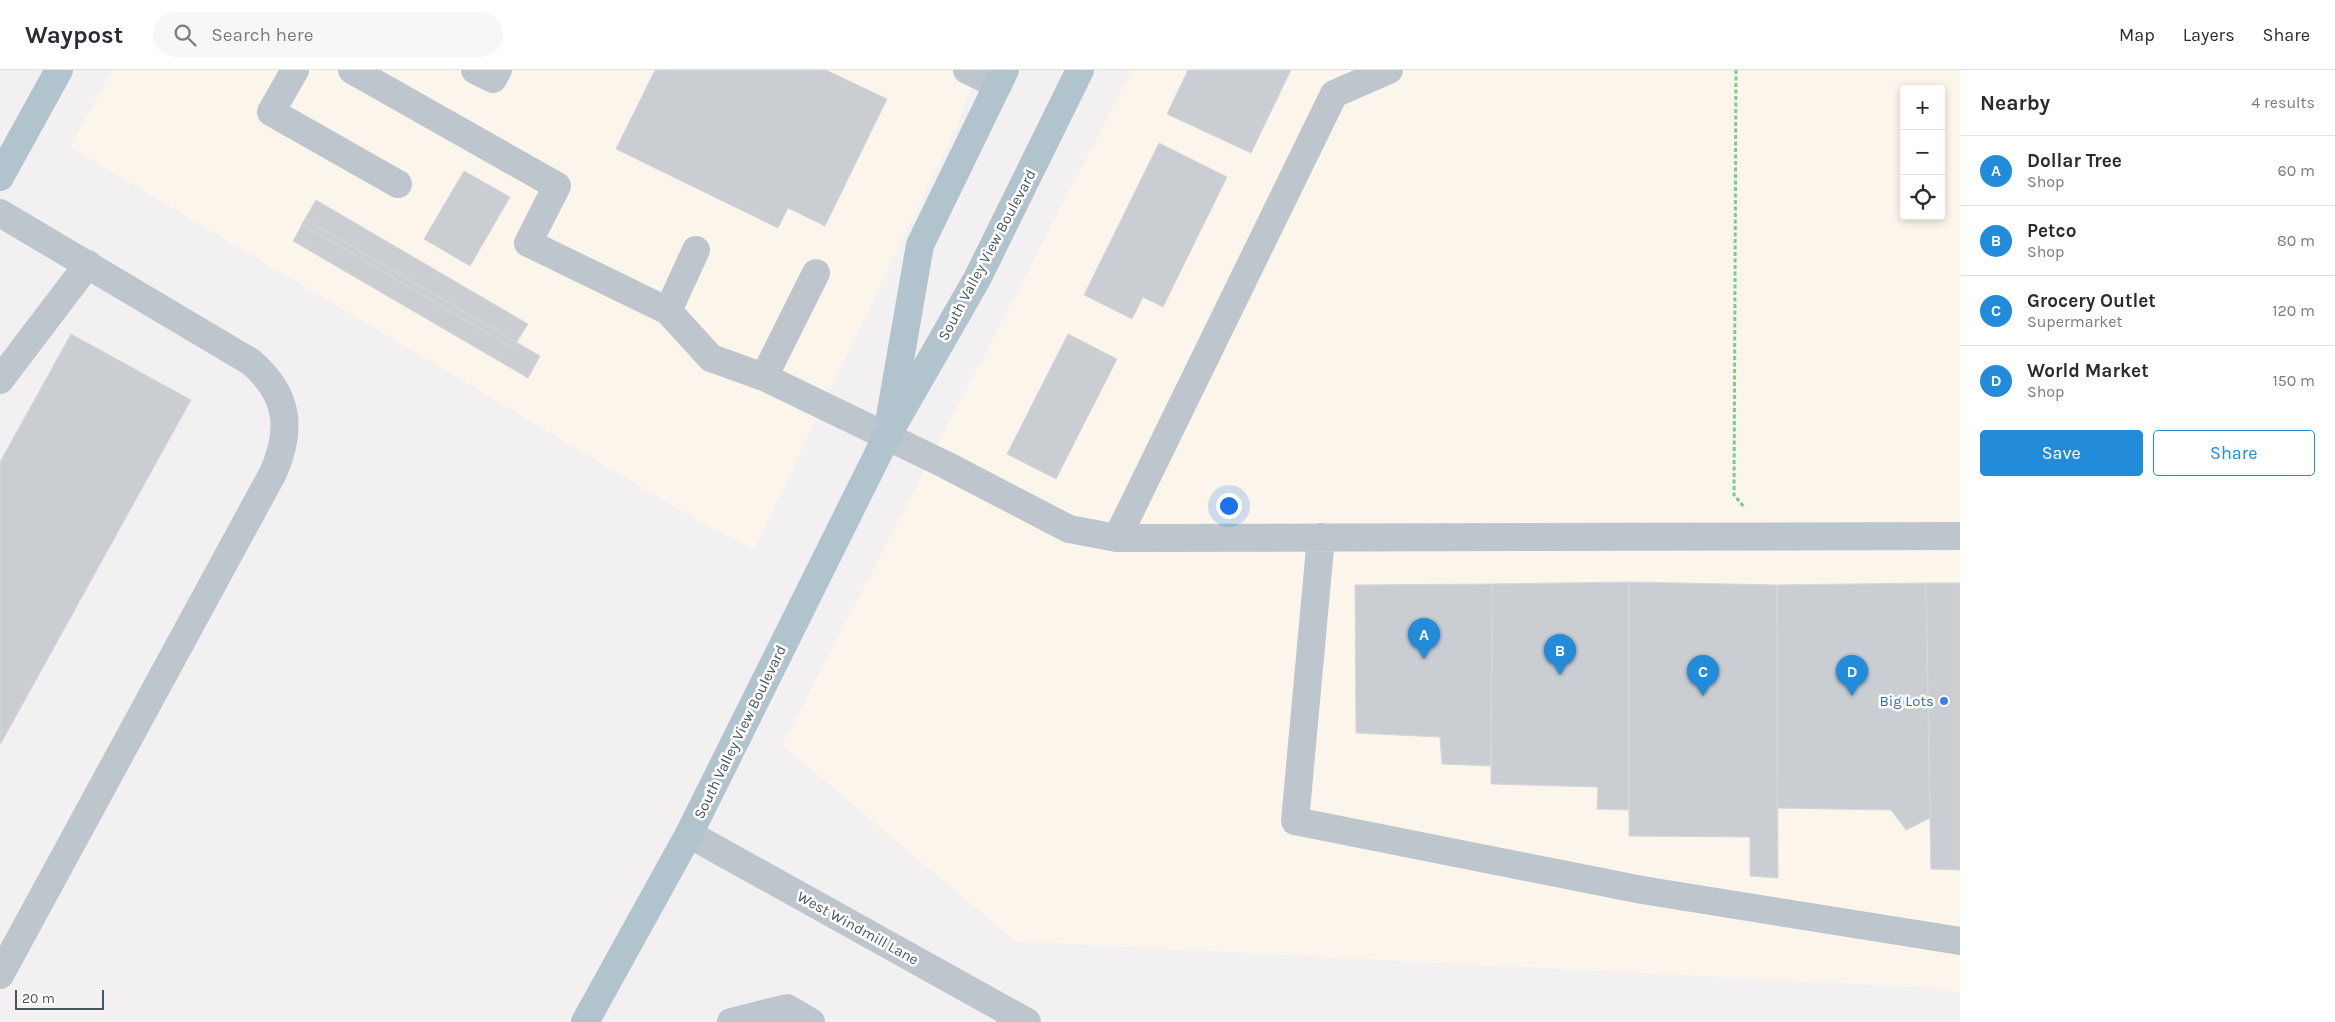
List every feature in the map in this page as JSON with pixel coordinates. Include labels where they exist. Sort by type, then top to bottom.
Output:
[{"type":"main road","points":[[0,178],[59,70]]},
{"type":"main road","name":"South Valley View Boulevard","points":[[585,1022],[689,834],[887,436],[977,279],[1080,70]]},
{"type":"main road","name":"South Valley View Boulevard","points":[[887,436],[920,245],[1002,77]]},
{"type":"street","points":[[295,70],[271,112],[398,184]]},
{"type":"street","points":[[352,70],[557,186],[528,243],[668,311],[711,358],[764,377],[887,436],[1069,529],[1118,538],[1960,536]]},
{"type":"street","points":[[476,70],[493,79],[498,70]]},
{"type":"street","points":[[967,70],[1002,77]]},
{"type":"street","points":[[1118,538],[1334,94],[1380,72]]},
{"type":"street","points":[[0,213],[256,366],[266,375],[277,392],[283,409],[286,434],[282,454],[273,473],[0,975]]},
{"type":"street","points":[[668,311],[696,250]]},
{"type":"street","points":[[0,380],[88,264]]},
{"type":"street","points":[[764,377],[816,273]]},
{"type":"street","points":[[1321,537],[1295,821],[1642,890],[1960,941]]},
{"type":"street","name":"West Windmill Lane","points":[[689,834],[1027,1022]]},
{"type":"street","points":[[731,1022],[787,1008],[811,1022]]},
{"type":"path","points":[[1736,70],[1734,495],[1743,507],[1750,508]]},
{"type":"shaded area","points":[[112,70],[978,70],[957,126],[754,549],[685,513],[70,147]]},
{"type":"shaded area","points":[[1132,70],[1960,70],[1960,993],[1934,988],[1015,941],[782,745]]},
{"type":"building","points":[[655,70],[826,70],[887,99],[825,226],[788,208],[778,228],[616,149]]},
{"type":"building","points":[[1188,70],[1291,70],[1251,153],[1167,114]]},
{"type":"building","points":[[1159,143],[1227,177],[1163,307],[1143,297],[1132,319],[1084,295]]},
{"type":"building","points":[[464,171],[510,197],[470,266],[424,239]]},
{"type":"building","points":[[316,200],[528,324],[513,348],[302,224]]},
{"type":"building","points":[[305,219],[540,356],[528,378],[293,241]]},
{"type":"building","points":[[71,334],[191,400],[0,745],[0,462]]},
{"type":"building","points":[[1068,334],[1117,359],[1056,479],[1007,454]]},
{"type":"building","points":[[1629,582],[1629,810],[1597,809],[1598,787],[1491,784],[1492,584]]},
{"type":"building","points":[[1629,582],[1777,585],[1778,878],[1750,876],[1750,837],[1629,836]]},
{"type":"building","points":[[1926,583],[1930,818],[1906,830],[1891,810],[1777,808],[1777,585]]},
{"type":"building","name":"Big Lots","points":[[1926,583],[1960,583],[1960,870],[1931,869]]},
{"type":"building","points":[[1492,584],[1491,766],[1442,764],[1440,737],[1356,733],[1355,585]]},
{"type":"place","name":"Dollar Tree","points":[[1424,659]]},
{"type":"place","name":"Petco","points":[[1560,675]]},
{"type":"place","name":"Grocery Outlet","points":[[1703,696]]},
{"type":"place","name":"World Market","points":[[1852,696]]},
{"type":"place","name":"Big Lots","points":[[1944,701]]}]
